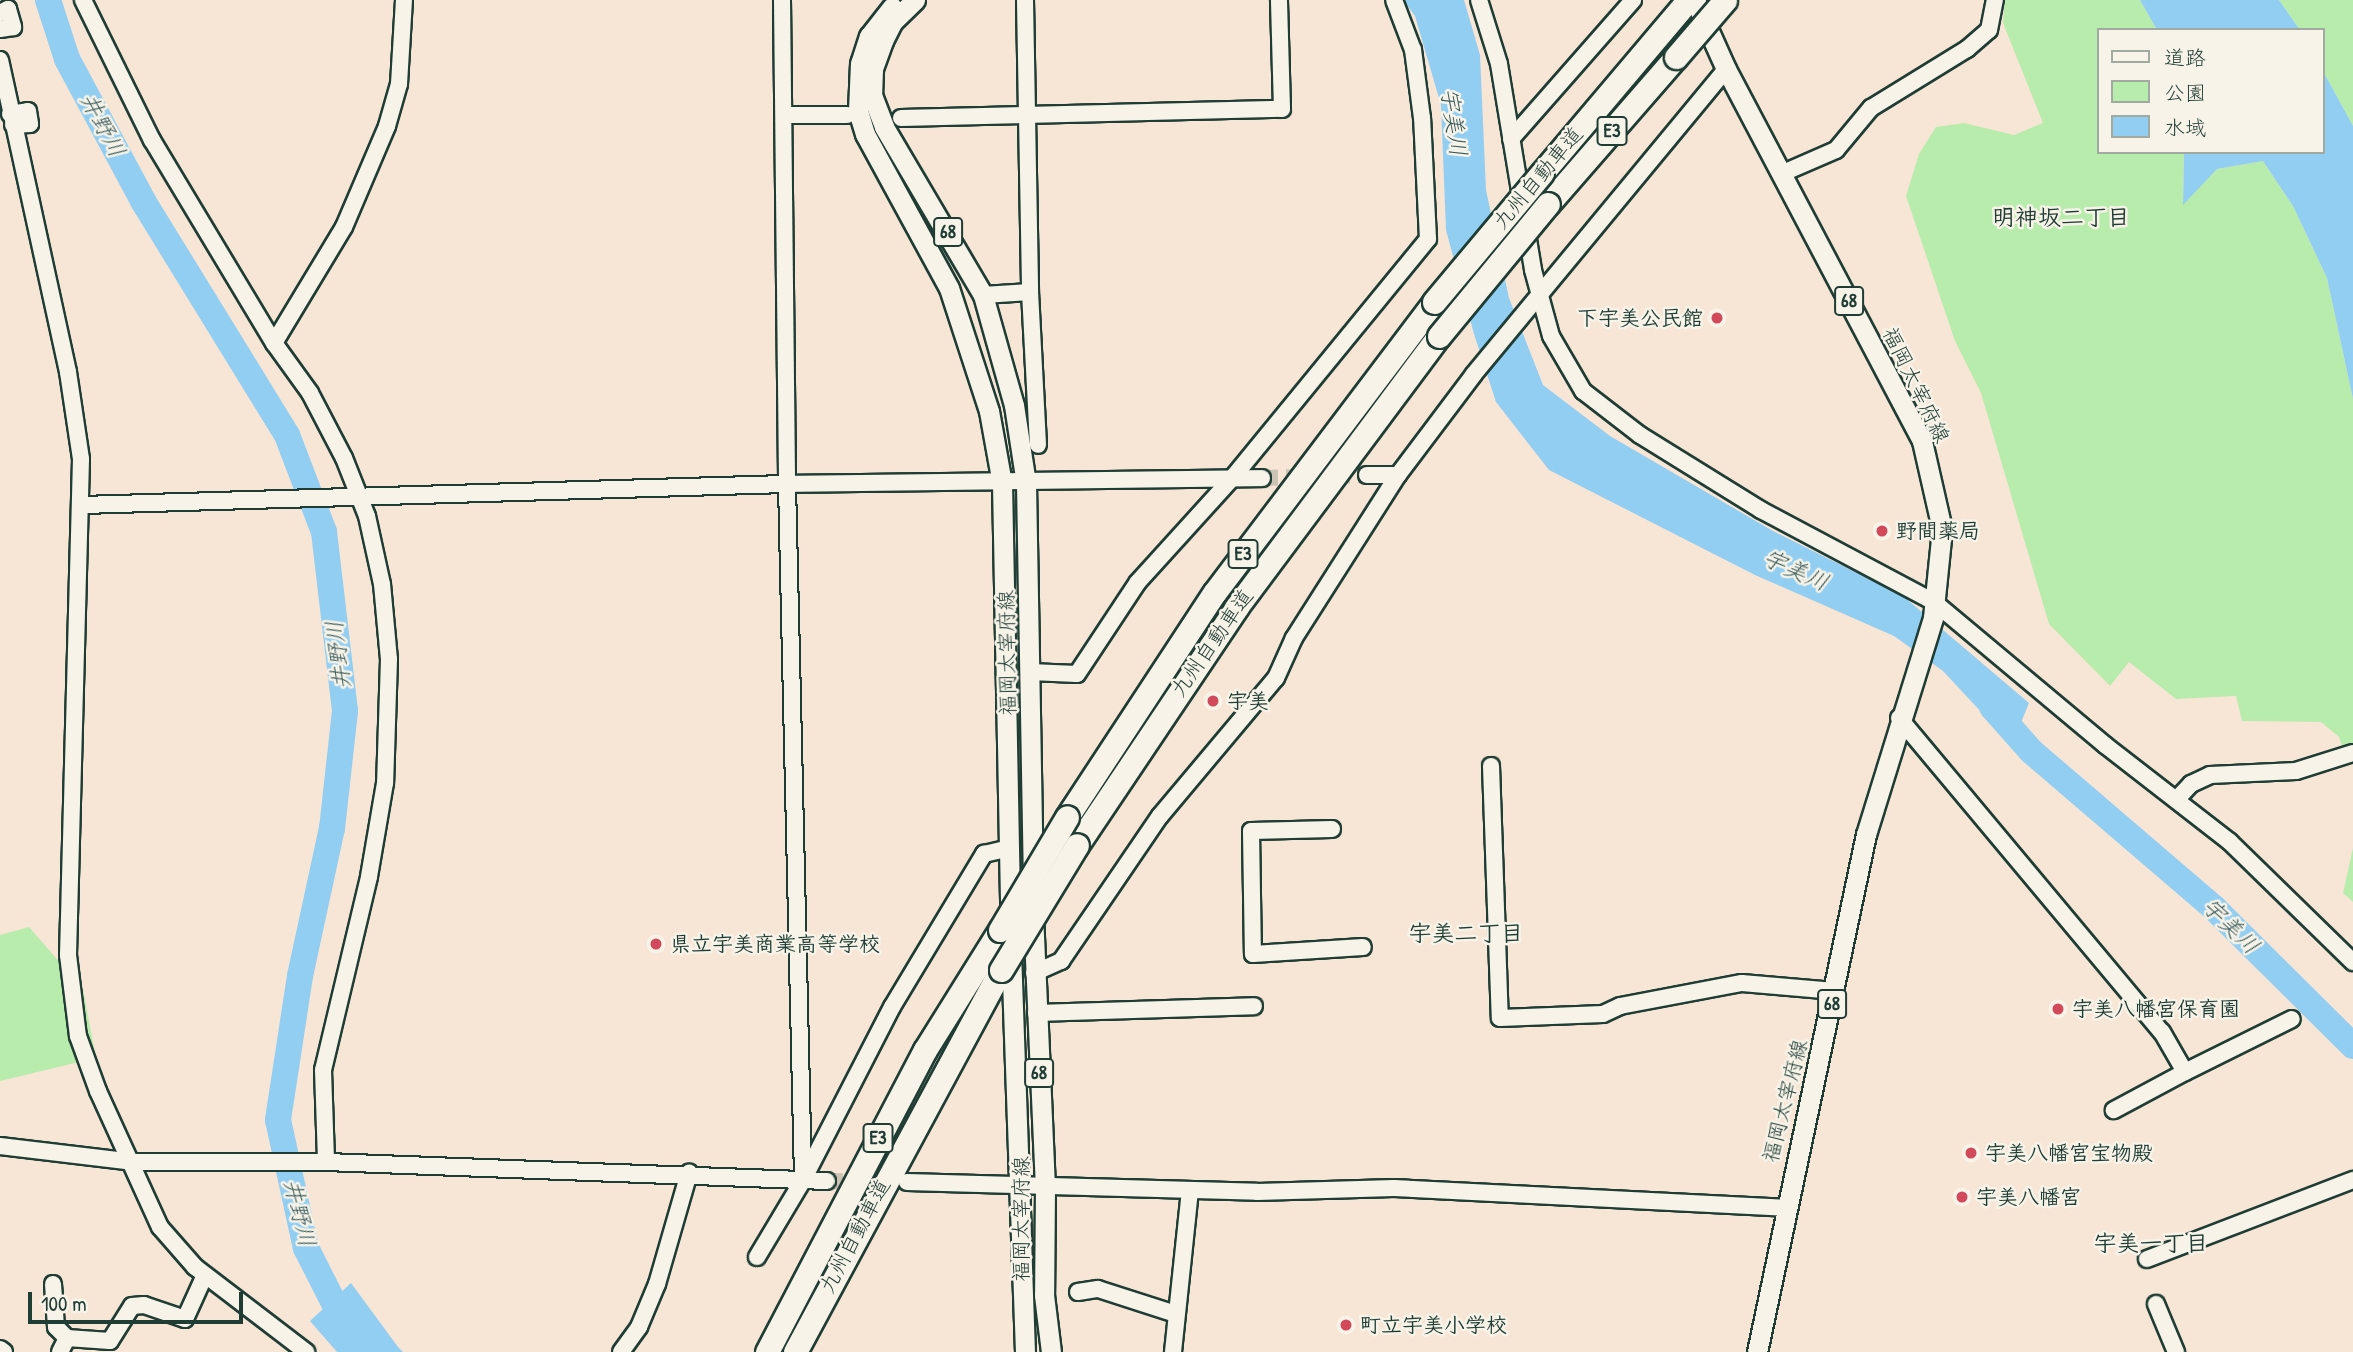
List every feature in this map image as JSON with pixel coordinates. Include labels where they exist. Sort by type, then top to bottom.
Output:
[{"type":"highway","name":"九州自動車道","points":[[767,1352],[925,1050],[1067,817],[1215,592],[1434,302],[1688,0]]},
{"type":"highway","name":"九州自動車道","points":[[794,1352],[1001,970],[1077,845],[1236,608],[1439,336],[1548,204],[1725,0]]},
{"type":"main road","name":"福岡太宰府線","points":[[900,0],[869,36],[860,63],[858,111],[865,134],[949,288],[989,411],[1002,483],[1009,848],[1025,1352]]},
{"type":"main road","name":"福岡太宰府線","points":[[915,0],[893,21],[873,69],[876,110],[983,295],[1014,405],[1026,483],[1034,973],[1045,1189],[1044,1295],[1051,1352]]},
{"type":"main road","name":"福岡太宰府線","points":[[1695,0],[1726,69],[1922,441],[1942,529],[1934,610],[1899,718],[1866,834],[1835,990],[1784,1208],[1757,1352]]},
{"type":"street","points":[[83,0],[152,140],[274,343],[310,393],[354,496],[382,584],[389,712],[385,783],[369,877],[323,1070],[324,1162]]},
{"type":"street","points":[[274,343],[344,227],[387,126],[399,84],[404,0]]},
{"type":"street","points":[[782,0],[787,484],[803,1180]]},
{"type":"street","points":[[1025,0],[1030,292],[1038,444]]},
{"type":"street","points":[[901,118],[1028,112],[1282,109],[1279,0]]},
{"type":"street","points":[[1030,672],[1077,674],[1138,582],[1234,476],[1427,239],[1422,118],[1413,50],[1394,0]]},
{"type":"street","points":[[1479,0],[1499,64],[1536,296],[1551,336],[1583,391],[1640,435],[1751,504],[1934,610],[2105,746],[2177,799],[2260,870],[2353,962]]},
{"type":"street","points":[[1511,139],[1633,0]]},
{"type":"street","points":[[1783,173],[1836,150],[1871,108],[1967,49],[1989,30],[1995,0]]},
{"type":"street","points":[[0,13],[8,9],[13,27],[0,29]]},
{"type":"street","points":[[0,60],[9,127],[68,372],[81,459],[82,505],[68,955],[71,1005],[98,1091],[134,1162],[160,1227],[205,1275],[306,1352]]},
{"type":"street","points":[[1034,973],[1060,961],[1160,816],[1276,678],[1294,638],[1398,475],[1474,374],[1726,69]]},
{"type":"street","points":[[784,115],[848,115]]},
{"type":"street","points":[[983,295],[1030,292]]},
{"type":"street","points":[[1367,475],[1398,475]]},
{"type":"street","points":[[82,505],[787,484],[1026,483],[1234,476],[1262,478]]},
{"type":"street","points":[[1899,718],[2162,1032],[2185,1072]]},
{"type":"street","points":[[2177,799],[2191,784],[2210,775],[2296,771],[2353,753]]},
{"type":"street","points":[[1491,766],[1500,1018],[1603,1014],[1620,1006],[1742,983],[1835,990]]},
{"type":"street","points":[[1332,830],[1251,831],[1253,954],[1363,947]]},
{"type":"street","points":[[757,1257],[803,1180],[892,1007],[984,854],[1009,848]]},
{"type":"street","points":[[1036,1013],[1254,1006]]},
{"type":"street","points":[[2114,1110],[2292,1019]]},
{"type":"street","points":[[0,1146],[134,1162],[324,1162],[689,1173],[827,1181]]},
{"type":"street","points":[[621,1352],[639,1327],[657,1284],[689,1173]]},
{"type":"street","points":[[2147,1259],[2353,1180]]},
{"type":"street","points":[[907,1182],[1020,1189],[1190,1191],[1394,1188],[1784,1208]]},
{"type":"street","points":[[1173,1352],[1190,1191]]},
{"type":"street","points":[[53,1284],[56,1327],[64,1345],[110,1341],[132,1306],[144,1305],[185,1319],[205,1275]]},
{"type":"street","points":[[1078,1292],[1098,1289],[1177,1314]]},
{"type":"street","points":[[2156,1304],[2176,1352]]},
{"type":"street","points":[[0,1349],[4,1352]]},
{"type":"green space","points":[[2005,0],[2140,0],[2156,28],[2098,28],[2098,154],[2184,154],[2183,204],[2217,169],[2263,161],[2293,206],[2327,278],[2353,399],[2353,745],[2343,749],[2339,737],[2321,722],[2242,721],[2236,696],[2176,699],[2129,662],[2110,686],[2049,624],[1981,393],[1955,341],[1906,196],[1919,154],[1936,127],[1964,123],[2014,135],[2043,123],[2003,23]]},
{"type":"green space","points":[[2279,0],[2353,0],[2353,126],[2325,75],[2325,28],[2299,28]]},
{"type":"green space","points":[[2353,848],[2353,902],[2343,893]]},
{"type":"green space","points":[[29,927],[83,989],[96,1058],[0,1081],[0,935]]},
{"type":"water","points":[[1403,0],[1464,0],[1480,55],[1486,190],[1509,298],[1543,385],[1610,436],[1773,531],[1903,596],[2029,703],[2012,745],[1943,671],[1894,636],[1755,575],[1549,470],[1496,402],[1474,334],[1446,230],[1441,105],[1415,16]]},
{"type":"water","points":[[2140,0],[2279,0],[2299,28],[2156,28]]},
{"type":"water","points":[[2325,75],[2353,126],[2353,399],[2327,278],[2293,206],[2263,161],[2217,169],[2183,205],[2184,154],[2325,154]]},
{"type":"water","points":[[351,1283],[403,1352],[337,1352],[310,1321]]},
{"type":"waterway","name":"井野川","points":[[48,0],[67,59],[143,201],[287,435],[324,532],[345,711],[332,828],[300,976],[278,1120],[306,1248],[342,1319],[370,1352]]},
{"type":"waterway","name":"宇美川","points":[[1992,707],[2031,751],[2214,908],[2353,1046]]},
{"type":"tunnel","points":[[1262,478],[1367,475]]},
{"type":"tunnel","points":[[827,1181],[894,1182]]},
{"type":"place","name":"下宇美公民館","points":[[1717,318]]},
{"type":"place","name":"野間薬局","points":[[1882,531]]},
{"type":"place","name":"宇美","points":[[1213,701]]},
{"type":"place","name":"県立宇美商業高等学校","points":[[656,944]]},
{"type":"place","name":"宇美八幡宮保育園","points":[[2058,1009]]},
{"type":"place","name":"宇美八幡宮宝物殿","points":[[1971,1153]]},
{"type":"place","name":"宇美八幡宮","points":[[1962,1197]]},
{"type":"place","name":"町立宇美小学校","points":[[1346,1325]]},
{"type":"district","name":"明神坂二丁目","points":[[2061,217]]},
{"type":"district","name":"宇美二丁目","points":[[1466,933]]},
{"type":"district","name":"宇美一丁目","points":[[2151,1243]]}]
